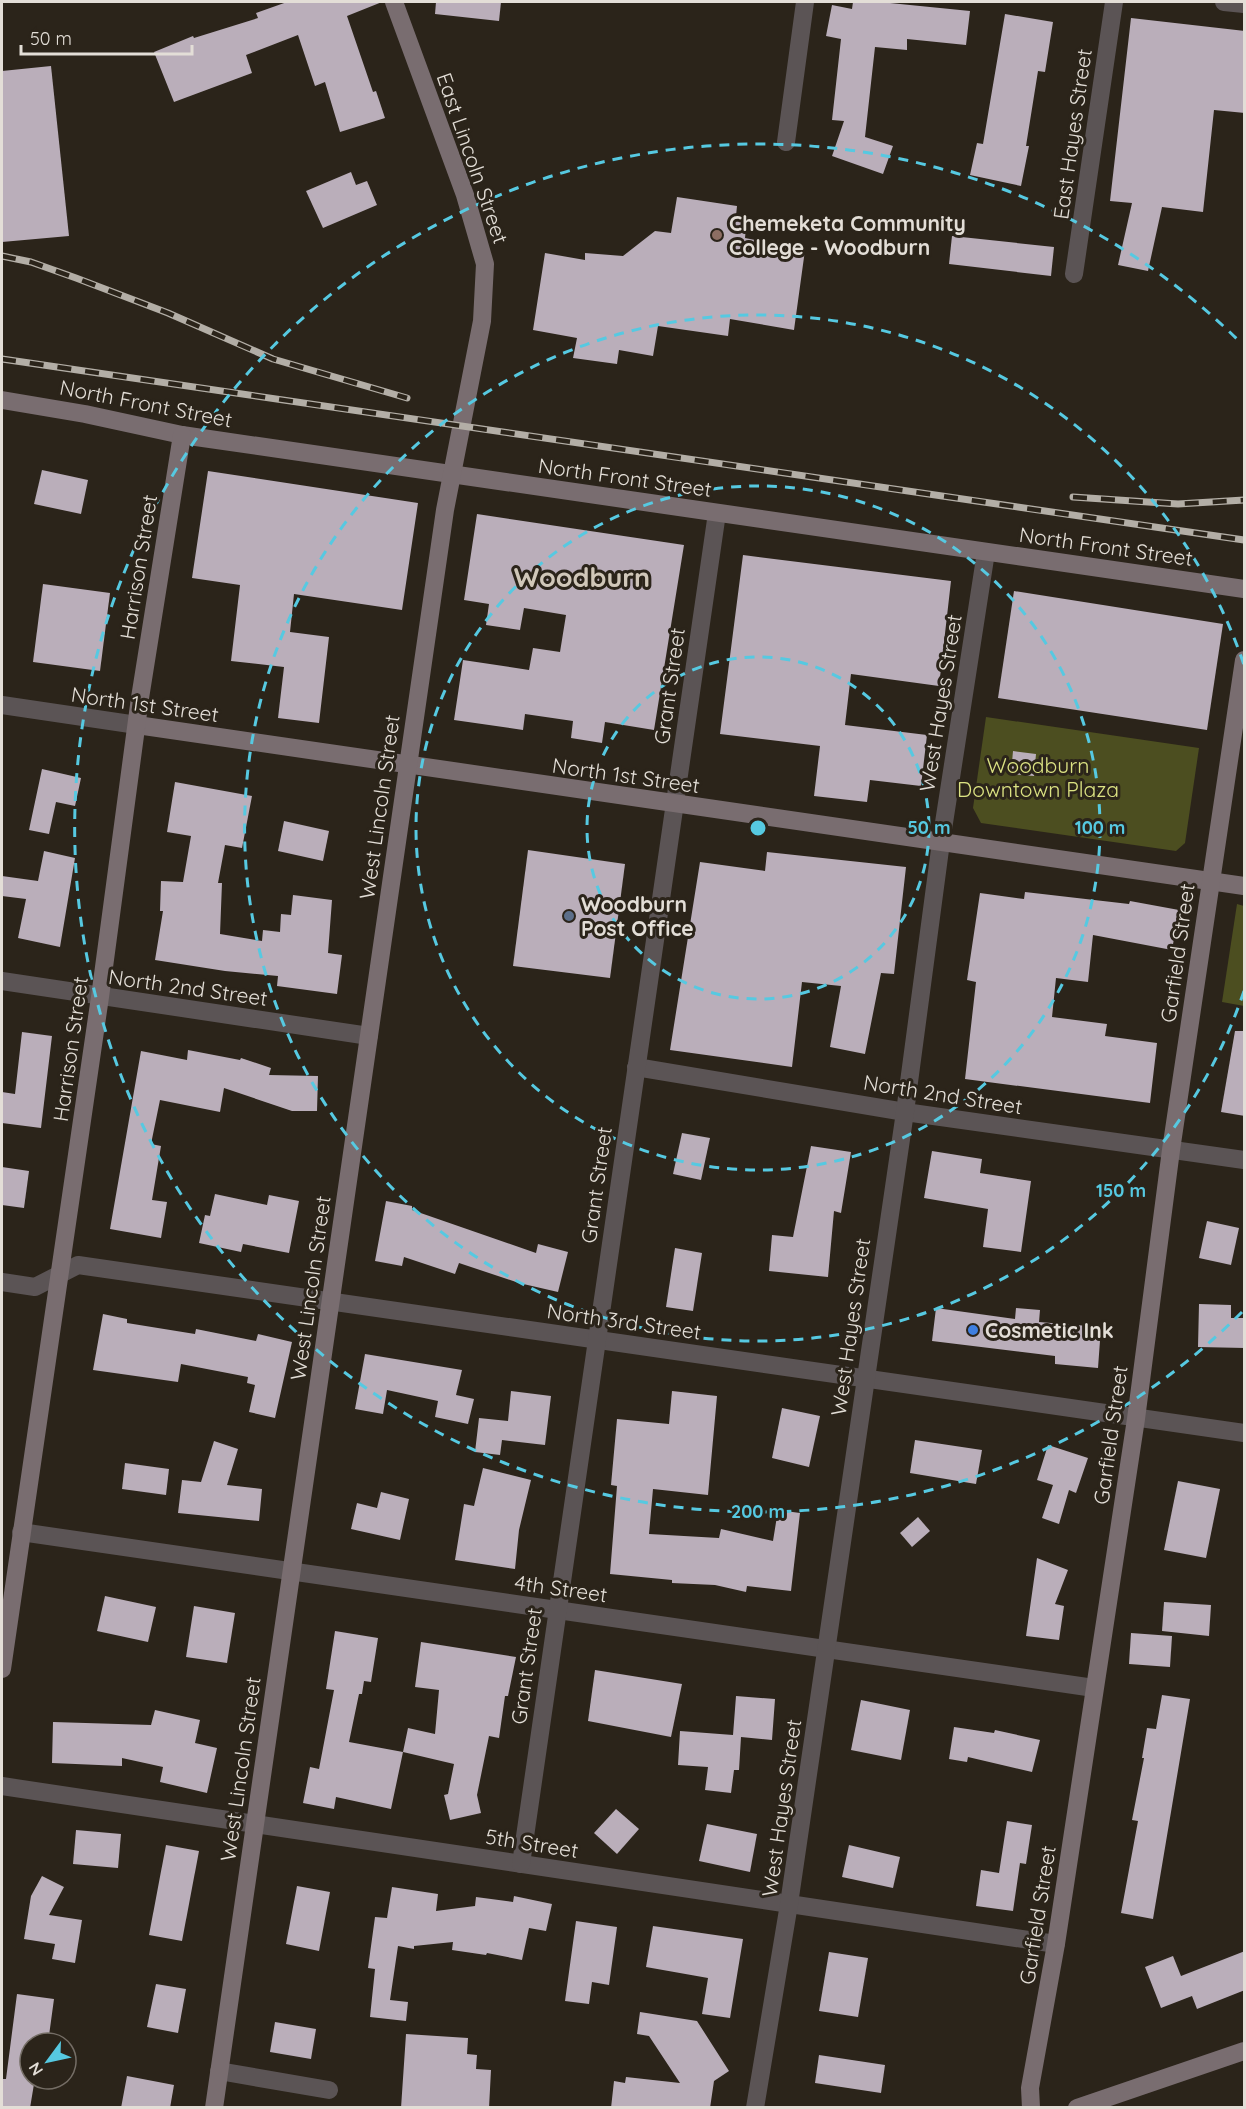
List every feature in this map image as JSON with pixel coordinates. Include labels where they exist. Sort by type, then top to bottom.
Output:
[{"type":"street","name":"East Lincoln Street","points":[[394,2],[468,204],[486,264],[482,321],[450,475]]},
{"type":"street","points":[[786,142],[805,2]]},
{"type":"street","name":"East Hayes Street","points":[[1074,274],[1114,2]]},
{"type":"street","points":[[1224,2],[1245,4]]},
{"type":"street","name":"North Front Street","points":[[2,400],[85,414],[182,435],[1245,589]]},
{"type":"street","name":"Harrison Street","points":[[2,1669],[100,997],[137,725],[182,435]]},
{"type":"street","name":"West Lincoln Street","points":[[214,2108],[450,475]]},
{"type":"street","name":"Grant Street","points":[[521,1864],[717,513]]},
{"type":"street","name":"West Hayes Street","points":[[755,2108],[789,1904],[905,1112],[941,842],[986,552]]},
{"type":"street","name":"Garfield Street","points":[[1030,2108],[1031,2080],[1056,1944],[1136,1419],[1171,1150],[1245,660]]},
{"type":"street","name":"North 1st Street","points":[[2,705],[674,805],[1245,886]]},
{"type":"street","name":"North 2nd Street","points":[[2,981],[369,1036]]},
{"type":"street","name":"North 2nd Street","points":[[636,1067],[905,1112],[1245,1161]]},
{"type":"street","name":"North 3rd Street","points":[[2,1282],[35,1287],[78,1265],[1245,1433]]},
{"type":"street","name":"4th Street","points":[[21,1532],[1094,1688]]},
{"type":"street","name":"5th Street","points":[[2,1786],[1056,1944]]},
{"type":"street","points":[[1077,2108],[1245,2051]]},
{"type":"street","points":[[219,2071],[328,2090]]},
{"type":"green space","name":"Woodburn Downtown Plaza","points":[[986,717],[1199,748],[1185,843],[1176,851],[981,823],[973,808]]},
{"type":"green space","points":[[1237,904],[1244,906],[1244,1006],[1222,1002]]},
{"type":"building","points":[[287,2],[382,2],[347,16],[373,92],[376,91],[385,118],[340,132],[325,82],[315,86],[298,35],[246,55],[252,73],[174,102],[154,52],[193,36],[194,38],[258,18],[256,13]]},
{"type":"building","points":[[436,2],[501,2],[499,21],[435,14]]},
{"type":"building","points":[[853,2],[880,2],[970,11],[966,45],[907,39],[907,50],[875,47],[865,137],[893,146],[883,174],[832,156],[844,121],[832,120],[841,39],[826,36],[832,5],[852,9]]},
{"type":"building","points":[[1005,14],[1053,22],[1045,72],[1038,71],[1026,146],[1029,146],[1021,186],[970,175],[977,143],[983,144]]},
{"type":"building","points":[[1131,18],[1245,31],[1245,113],[1214,110],[1203,212],[1162,207],[1148,271],[1118,265],[1132,203],[1110,201]]},
{"type":"building","points":[[51,66],[69,236],[2,242],[2,71]]},
{"type":"building","points":[[351,172],[356,185],[367,181],[377,205],[323,228],[306,191]]},
{"type":"building","points":[[677,197],[737,206],[736,216],[747,216],[745,238],[805,250],[794,330],[730,319],[728,336],[658,326],[653,356],[619,350],[617,364],[573,358],[577,338],[533,330],[545,253],[585,260],[585,253],[623,256],[655,231],[671,233]]},
{"type":"building","points":[[952,236],[1054,247],[1051,276],[949,264]]},
{"type":"building","points":[[42,470],[88,480],[81,514],[34,504]]},
{"type":"building","points":[[208,471],[418,503],[402,610],[294,594],[290,632],[329,637],[319,723],[278,718],[284,667],[231,661],[240,585],[192,578]]},
{"type":"building","points":[[477,514],[684,545],[654,730],[605,722],[602,743],[571,738],[573,721],[525,714],[523,730],[454,720],[463,660],[529,670],[533,648],[560,652],[566,615],[524,608],[520,630],[486,625],[489,604],[464,600]]},
{"type":"building","points":[[743,555],[951,581],[939,686],[851,674],[845,725],[927,735],[921,786],[870,780],[867,802],[814,796],[820,746],[720,734]]},
{"type":"building","points":[[43,584],[110,593],[100,671],[33,662]]},
{"type":"building","points":[[1014,591],[1223,624],[1207,730],[998,698]]},
{"type":"building","points":[[1013,751],[1036,754],[1034,776],[1011,774]]},
{"type":"building","points":[[42,769],[81,778],[75,806],[56,802],[49,834],[29,830]]},
{"type":"building","points":[[175,782],[252,796],[242,848],[225,845],[218,883],[222,883],[220,934],[262,941],[263,930],[280,932],[281,914],[291,915],[293,895],[332,900],[328,953],[342,955],[337,994],[277,986],[278,976],[225,971],[155,960],[163,911],[160,911],[161,881],[183,882],[191,836],[167,832]]},
{"type":"building","points":[[284,821],[329,831],[323,861],[278,851]]},
{"type":"building","name":"Woodburn Post Office","points":[[528,850],[625,864],[610,978],[513,966]]},
{"type":"building","points":[[44,851],[75,858],[60,947],[18,938],[26,899],[2,896],[2,876],[38,881]]},
{"type":"building","points":[[767,852],[906,867],[894,974],[881,973],[865,1054],[830,1047],[841,986],[802,982],[792,1067],[670,1050],[700,862],[765,871]]},
{"type":"building","points":[[1025,892],[1129,904],[1130,901],[1179,910],[1172,950],[1093,935],[1088,982],[1056,978],[1052,1017],[1107,1024],[1105,1036],[1157,1043],[1150,1103],[965,1079],[976,982],[967,980],[980,893],[1024,899]]},
{"type":"building","points":[[1235,1031],[1245,1031],[1245,1116],[1221,1112]]},
{"type":"building","points":[[22,1032],[52,1036],[41,1128],[2,1123],[2,1092],[15,1094]]},
{"type":"building","points":[[188,1050],[240,1060],[241,1058],[271,1068],[269,1075],[318,1076],[317,1111],[292,1111],[224,1088],[220,1112],[160,1100],[151,1144],[161,1146],[152,1200],[167,1202],[161,1238],[110,1229],[141,1051],[187,1060]]},
{"type":"building","points":[[682,1133],[710,1138],[701,1180],[673,1174]]},
{"type":"building","points":[[811,1146],[851,1152],[841,1213],[834,1211],[828,1277],[769,1271],[772,1235],[793,1237]]},
{"type":"building","points":[[932,1151],[982,1159],[980,1173],[1031,1181],[1021,1252],[983,1247],[988,1209],[924,1198]]},
{"type":"building","points":[[2,1167],[29,1171],[24,1208],[2,1205]]},
{"type":"building","points":[[215,1194],[267,1205],[269,1195],[299,1201],[289,1253],[243,1244],[241,1252],[199,1243],[205,1215],[210,1216]]},
{"type":"building","points":[[386,1201],[412,1206],[412,1210],[536,1253],[538,1244],[568,1252],[558,1292],[519,1283],[459,1263],[455,1274],[404,1257],[402,1266],[375,1261]]},
{"type":"building","points":[[1207,1221],[1239,1228],[1231,1265],[1199,1258]]},
{"type":"building","points":[[675,1248],[702,1253],[693,1311],[666,1307]]},
{"type":"building","points":[[1199,1304],[1231,1305],[1231,1318],[1245,1318],[1245,1348],[1198,1347]]},
{"type":"building","points":[[936,1308],[1015,1319],[1016,1308],[1040,1310],[1039,1322],[1101,1327],[1098,1368],[1055,1364],[1055,1356],[932,1341]]},
{"type":"building","points":[[103,1314],[127,1319],[127,1323],[195,1334],[196,1329],[256,1341],[258,1334],[292,1342],[275,1418],[249,1412],[255,1385],[247,1383],[248,1377],[181,1364],[178,1382],[93,1370]]},
{"type":"building","points":[[365,1354],[462,1370],[456,1395],[474,1399],[468,1424],[435,1417],[438,1401],[387,1390],[383,1414],[355,1409]]},
{"type":"building","points":[[511,1391],[551,1396],[545,1445],[502,1440],[500,1455],[475,1452],[479,1418],[508,1421]]},
{"type":"building","points":[[672,1391],[717,1396],[708,1495],[653,1489],[649,1534],[719,1538],[721,1529],[773,1541],[778,1510],[800,1513],[791,1591],[747,1586],[746,1592],[715,1585],[672,1583],[672,1580],[610,1574],[617,1486],[611,1485],[617,1419],[669,1424]]},
{"type":"building","points":[[782,1408],[820,1416],[809,1467],[772,1458]]},
{"type":"building","points":[[915,1440],[982,1450],[976,1484],[910,1473]]},
{"type":"building","points":[[214,1441],[238,1449],[227,1485],[262,1489],[259,1521],[178,1513],[182,1480],[201,1482]]},
{"type":"building","points":[[1048,1445],[1088,1458],[1076,1493],[1069,1490],[1059,1524],[1042,1518],[1053,1485],[1037,1480]]},
{"type":"building","points":[[125,1463],[169,1469],[166,1495],[122,1489]]},
{"type":"building","points":[[483,1468],[531,1480],[519,1530],[515,1569],[455,1560],[464,1504],[474,1506]]},
{"type":"building","points":[[1178,1481],[1220,1489],[1206,1558],[1164,1550]]},
{"type":"building","points":[[381,1492],[409,1499],[400,1540],[351,1529],[357,1503],[377,1508]]},
{"type":"building","points":[[918,1517],[930,1531],[912,1547],[900,1533]]},
{"type":"building","points":[[1037,1558],[1068,1570],[1055,1604],[1064,1606],[1059,1640],[1026,1636]]},
{"type":"building","points":[[105,1596],[156,1607],[148,1642],[97,1631]]},
{"type":"building","points":[[1164,1602],[1211,1605],[1209,1636],[1162,1631]]},
{"type":"building","points":[[194,1606],[235,1613],[227,1663],[186,1657]]},
{"type":"building","points":[[335,1631],[378,1638],[371,1682],[364,1681],[362,1694],[359,1694],[349,1742],[403,1752],[391,1809],[336,1797],[334,1809],[303,1803],[310,1767],[319,1769],[334,1690],[326,1689]]},
{"type":"building","points":[[1131,1633],[1172,1636],[1170,1667],[1129,1664]]},
{"type":"building","points":[[421,1642],[516,1657],[508,1696],[505,1696],[499,1738],[489,1736],[477,1795],[481,1813],[450,1820],[444,1795],[448,1794],[454,1764],[403,1752],[408,1728],[435,1734],[439,1690],[415,1687]]},
{"type":"building","points":[[595,1670],[682,1684],[671,1737],[588,1721]]},
{"type":"building","points":[[1162,1695],[1190,1699],[1153,1919],[1121,1913],[1138,1821],[1132,1820],[1144,1758],[1142,1758],[1147,1728],[1156,1729]]},
{"type":"building","points":[[736,1696],[775,1699],[772,1740],[741,1737],[739,1770],[734,1770],[731,1793],[705,1790],[708,1767],[678,1765],[680,1731],[733,1735]]},
{"type":"building","points":[[861,1700],[910,1710],[901,1760],[851,1750]]},
{"type":"building","points":[[155,1710],[200,1720],[195,1743],[217,1748],[207,1793],[160,1782],[163,1767],[122,1758],[122,1766],[52,1763],[53,1722],[151,1725]]},
{"type":"building","points":[[954,1727],[994,1733],[995,1730],[1040,1740],[1032,1772],[968,1757],[967,1762],[949,1759]]},
{"type":"building","points":[[616,1809],[639,1829],[617,1854],[594,1833]]},
{"type":"building","points":[[1007,1821],[1032,1825],[1026,1864],[1020,1863],[1013,1911],[976,1906],[981,1870],[999,1873]]},
{"type":"building","points":[[707,1824],[757,1834],[750,1872],[699,1861]]},
{"type":"building","points":[[76,1830],[121,1834],[118,1868],[73,1864]]},
{"type":"building","points":[[166,1845],[199,1851],[182,1941],[149,1935]]},
{"type":"building","points":[[849,1845],[900,1857],[893,1888],[842,1877]]},
{"type":"building","points":[[42,1876],[64,1887],[49,1915],[82,1920],[75,1963],[52,1959],[55,1944],[24,1939],[31,1896]]},
{"type":"building","points":[[297,1886],[330,1892],[319,1951],[286,1944]]},
{"type":"building","points":[[392,1887],[438,1894],[436,1911],[475,1906],[476,1897],[513,1902],[514,1896],[552,1904],[546,1931],[529,1928],[522,1960],[487,1953],[486,1955],[452,1950],[453,1942],[414,1946],[414,1949],[398,1946],[390,2000],[408,2002],[406,2021],[370,2017],[375,1969],[368,1968],[375,1917],[387,1918]]},
{"type":"building","points":[[576,1921],[617,1927],[609,1985],[592,1982],[589,2004],[565,2001]]},
{"type":"building","points":[[653,1926],[743,1939],[730,2018],[702,2014],[708,1978],[646,1967]]},
{"type":"building","points":[[1245,1951],[1245,1990],[1197,2009],[1192,1996],[1161,2008],[1145,1967],[1173,1956],[1181,1976]]},
{"type":"building","points":[[829,1952],[868,1958],[858,2017],[819,2011]]},
{"type":"building","points":[[156,1984],[186,1989],[178,2033],[147,2027]]},
{"type":"building","points":[[17,1994],[54,1999],[50,2031],[18,2031],[18,2091],[33,2091],[30,2108],[2,2108],[2,2079],[6,2079]]},
{"type":"building","points":[[640,2012],[697,2021],[729,2071],[714,2081],[710,2108],[611,2108],[614,2081],[625,2083],[626,2077],[680,2083],[649,2036],[637,2034]]},
{"type":"building","points":[[275,2022],[316,2029],[311,2059],[270,2052]]},
{"type":"building","points":[[406,2034],[468,2038],[467,2054],[477,2055],[476,2069],[491,2070],[489,2108],[401,2108]]},
{"type":"building","points":[[819,2055],[885,2065],[881,2093],[815,2083]]},
{"type":"building","points":[[127,2076],[174,2085],[170,2108],[121,2108]]},
{"type":"railway","points":[[2,256],[31,262],[76,278],[168,313],[273,359],[407,398]]},
{"type":"railway","points":[[2,359],[1244,540]]},
{"type":"railway","points":[[1073,497],[1178,504],[1244,500]]},
{"type":"place","name":"Chemeketa Community College - Woodburn","points":[[717,235]]},
{"type":"place","name":"Woodburn Post Office","points":[[569,916]]},
{"type":"place","name":"Cosmetic Ink","points":[[973,1330]]},
{"type":"district","name":"Woodburn","points":[[582,577]]}]
